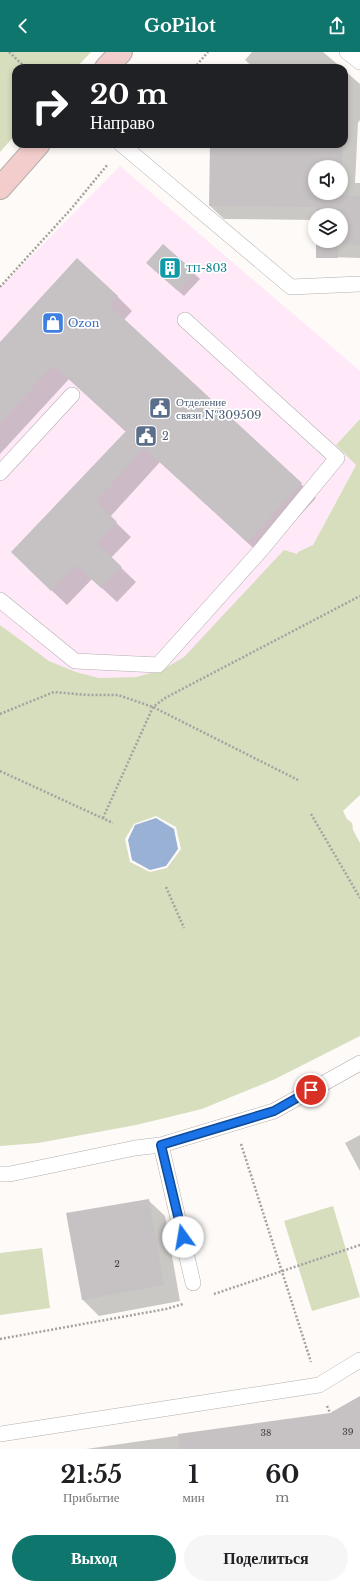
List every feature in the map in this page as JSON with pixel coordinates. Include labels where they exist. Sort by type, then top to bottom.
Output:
[{"type":"main road","points":[[110,64],[121,52]]},
{"type":"main road","points":[[0,188],[35,148]]},
{"type":"lane","points":[[347,52],[360,62]]},
{"type":"lane","points":[[126,148],[291,287],[360,284]]},
{"type":"lane","points":[[0,600],[75,661],[158,665],[261,550],[337,458],[185,320]]},
{"type":"lane","points":[[0,473],[72,395]]},
{"type":"lane","points":[[0,1174],[10,1174],[136,1148],[161,1145],[274,1111],[360,1063]]},
{"type":"lane","points":[[161,1145],[194,1283]]},
{"type":"lane","points":[[0,1434],[319,1385],[360,1360]]},
{"type":"path","points":[[9,52],[22,64]]},
{"type":"path","points":[[198,64],[208,52]]},
{"type":"path","points":[[0,287],[71,209],[120,148]]},
{"type":"path","points":[[103,818],[153,708],[165,698],[360,596]]},
{"type":"path","points":[[0,714],[54,692],[118,694],[153,708],[298,780]]},
{"type":"path","points":[[0,771],[113,823]]},
{"type":"path","points":[[311,814],[360,898]]},
{"type":"path","points":[[166,887],[184,928]]},
{"type":"path","points":[[234,1123],[319,1385],[330,1413]]},
{"type":"shaded area","points":[[120,166],[360,371],[360,419],[336,445],[356,464],[307,556],[184,657],[162,670],[136,677],[99,678],[76,672],[49,661],[0,625],[0,288]]},
{"type":"green space","points":[[0,52],[91,52],[80,64],[12,64],[12,138],[0,152]]},
{"type":"green space","points":[[360,419],[360,795],[343,811],[347,819],[352,823],[353,830],[360,843],[360,1036],[275,1079],[202,1109],[136,1125],[38,1143],[0,1146],[0,625],[49,661],[76,672],[99,678],[136,677],[162,670],[184,657],[284,550],[297,554],[298,552],[313,545],[356,465],[336,445]],"holes":[[[156,816],[176,827],[181,849],[167,868],[150,872],[130,862],[125,839],[134,824]]]},
{"type":"green space","points":[[333,1206],[360,1297],[312,1311],[284,1221]]},
{"type":"green space","points":[[42,1248],[50,1308],[0,1315],[0,1253]]},
{"type":"water","points":[[156,818],[174,829],[178,849],[166,866],[150,870],[132,860],[128,840],[135,825]]},
{"type":"building","points":[[210,148],[343,148],[342,160],[308,160],[308,200],[348,200],[348,195],[360,196],[360,245],[348,244],[348,208],[209,206]]},
{"type":"building","name":"ТП-803","points":[[163,244],[195,272],[178,291],[146,263]]},
{"type":"building","points":[[316,248],[338,248],[338,258],[316,258]]},
{"type":"building","name":"Отделение связи №309509","points":[[77,258],[118,296],[109,305],[302,483],[247,542],[144,448],[96,501],[117,522],[97,543],[122,567],[101,588],[76,565],[51,591],[11,552],[126,431],[53,365],[0,423],[0,342]]},
{"type":"building","points":[[149,1199],[164,1285],[82,1300],[66,1213]]},
{"type":"building","points":[[360,1396],[360,1449],[179,1449],[178,1434],[330,1413]]},
{"type":"place","name":"ТП-803","points":[[170,268]]},
{"type":"place","name":"Ozon","points":[[53,323]]},
{"type":"place","name":"Отделение связи №309509","points":[[160,408]]},
{"type":"place","name":"2","points":[[146,436]]},
{"type":"route","points":[[183,1237],[161,1145],[274,1111],[311,1090]]}]
